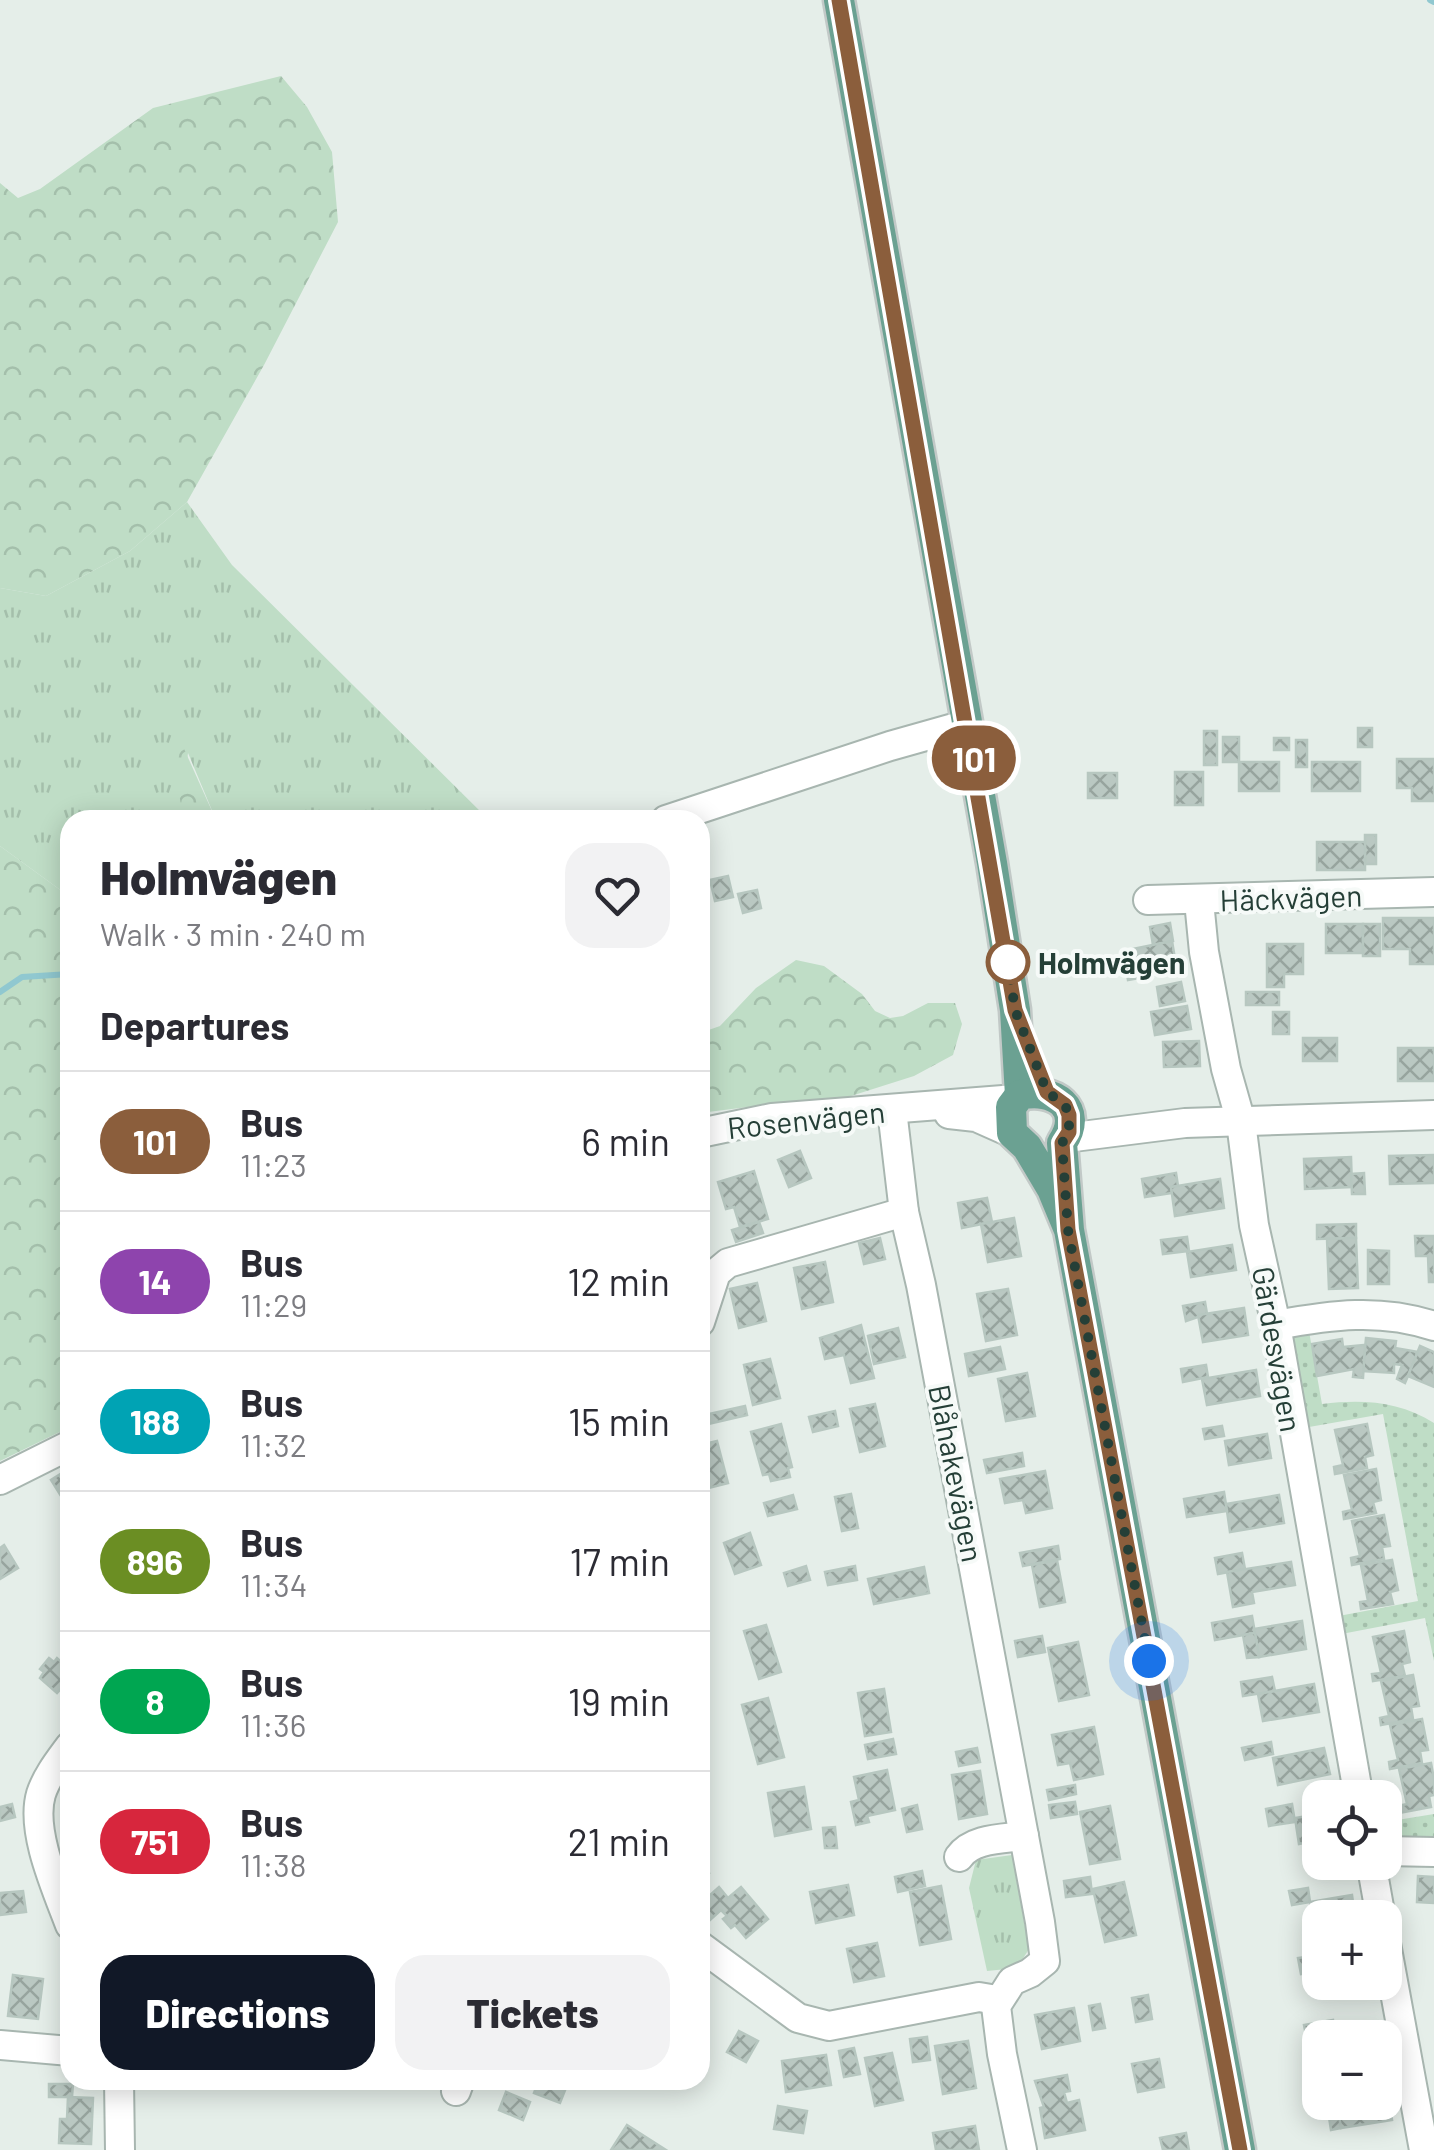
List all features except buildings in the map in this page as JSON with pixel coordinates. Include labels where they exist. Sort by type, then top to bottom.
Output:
[{"type":"main road","points":[[839,0],[968,724],[1028,1095]]},
{"type":"main road","points":[[1028,1095],[1065,1105],[1068,1230],[1240,2150]]},
{"type":"main road","points":[[1028,1095],[1011,1108],[1019,1140],[1052,1189],[1068,1230]]},
{"type":"main road","points":[[1019,1140],[1044,1150],[1066,1132]]},
{"type":"street","points":[[696,810],[968,724]]},
{"type":"street","name":"Häckvägen","points":[[1148,900],[1434,892]]},
{"type":"street","name":"Gärdesvägen","points":[[1199,901],[1199,922],[1226,1069],[1241,1122],[1254,1225],[1276,1326],[1357,1780]]},
{"type":"street","name":"Rosenvägen","points":[[710,1131],[772,1118],[1028,1095]]},
{"type":"street","name":"Rosenvägen","points":[[902,1109],[976,1117],[1019,1140]]},
{"type":"street","name":"Blåhakevägen","points":[[902,1109],[904,1212],[921,1285],[1045,1961],[1006,1986],[996,2006]]},
{"type":"street","points":[[1066,1132],[1152,1125],[1434,1115]]},
{"type":"street","points":[[710,1291],[716,1273],[728,1263],[904,1212]]},
{"type":"street","points":[[1276,1326],[1361,1313],[1400,1316],[1434,1326]]},
{"type":"street","points":[[0,1480],[60,1450]]},
{"type":"street","points":[[60,1760],[40,1797],[47,1867],[60,1900]]},
{"type":"street","points":[[959,1857],[974,1844],[1024,1836]]},
{"type":"street","points":[[1402,1851],[1434,1852]]},
{"type":"street","points":[[710,1953],[798,2018],[829,2026],[979,1997],[992,1999],[1022,2150]]},
{"type":"street","points":[[1400,2000],[1425,2108],[1424,2150]]},
{"type":"street","points":[[0,2045],[60,2050]]},
{"type":"street","points":[[118,2090],[120,2150]]},
{"type":"green space","points":[[281,76],[307,107],[332,152],[338,222],[264,365],[187,502],[130,551],[46,596],[0,588],[0,183],[18,198],[40,189],[153,108]]},
{"type":"green space","points":[[187,502],[232,565],[479,810],[212,810],[188,753],[183,810],[60,810],[60,890],[0,846],[0,588],[46,596],[130,551]]},
{"type":"green space","points":[[177,733],[212,810],[182,810],[173,763]]},
{"type":"green space","points":[[0,846],[60,890],[60,1432],[0,1461]]},
{"type":"green space","points":[[796,960],[824,966],[862,994],[875,1011],[890,1018],[928,1003],[955,1003],[962,1024],[953,1055],[914,1076],[832,1102],[710,1112],[710,1030],[720,1026],[756,988]]},
{"type":"green space","points":[[1307,1320],[1322,1404],[1380,1403],[1434,1423],[1434,1661],[1425,1618],[1331,1636],[1328,1618],[1418,1601],[1383,1414],[1292,1430],[1276,1325]]},
{"type":"green space","points":[[1434,1814],[1434,1852],[1402,1851],[1402,1819]]},
{"type":"green space","points":[[1012,1855],[1029,1949],[1017,1968],[987,1971],[969,1888],[976,1860]]},
{"type":"waterway","points":[[1430,0],[1434,2]]},
{"type":"waterway","points":[[0,992],[22,977],[60,975]]},
{"type":"bus line","name":"101","points":[[839,0],[1015,1010],[1047,1092],[1065,1105],[1069,1115],[1069,1132],[1062,1143],[1068,1230],[1240,2150]]},
{"type":"place","name":"Holmvägen","points":[[1008,962]]},
{"type":"route","points":[[1008,962],[1015,1010],[1047,1092],[1065,1105],[1069,1115],[1069,1132],[1062,1143],[1068,1230],[1149,1661]]}]
